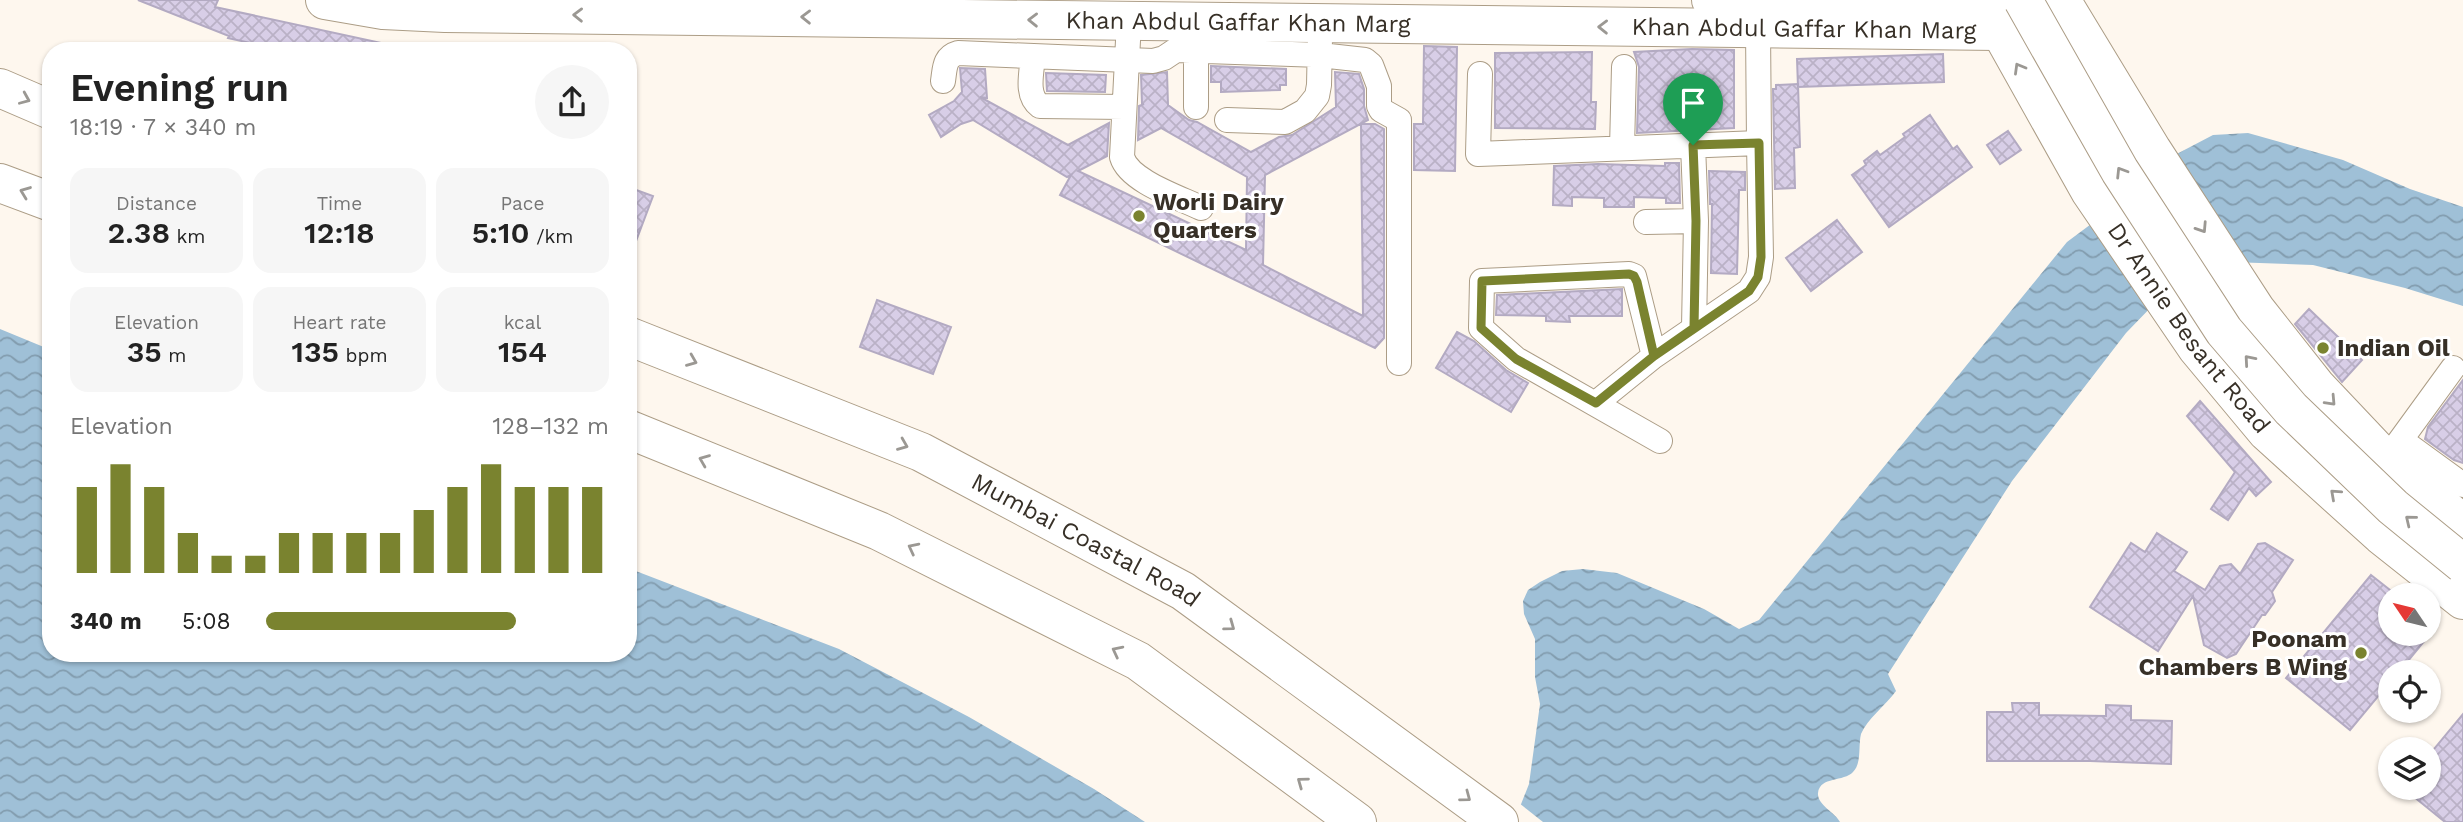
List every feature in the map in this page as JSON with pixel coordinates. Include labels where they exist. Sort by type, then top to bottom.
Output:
[{"type":"main road","name":"Khan Abdul Gaffar Khan Marg","points":[[324,0],[383,10],[445,13],[1129,21],[1320,39],[1759,29],[2062,2]]},
{"type":"main road","name":"Khan Abdul Gaffar Khan Marg","points":[[1711,0],[1863,1],[1990,9]]},
{"type":"main road","name":"Dr Annie Besant Road","points":[[2023,0],[2120,171],[2224,331],[2291,409],[2393,507],[2463,564]]},
{"type":"main road","points":[[2062,2],[2151,150],[2256,310],[2316,386],[2459,503]]},
{"type":"main road","name":"Dr Annie Besant Road","points":[[1990,9],[2090,191],[2197,348],[2267,432],[2381,536],[2463,600]]},
{"type":"main road","points":[[2042,107],[2100,66]]},
{"type":"main road","points":[[0,88],[42,106]]},
{"type":"main road","points":[[0,183],[42,199]]},
{"type":"main road","name":"Mumbai Coastal Road","points":[[637,340],[921,452],[1183,591],[1499,822]]},
{"type":"main road","points":[[637,433],[879,531],[1138,661],[1357,822]]},
{"type":"street","points":[[1129,21],[1122,156],[1124,165],[1135,176],[1201,208]]},
{"type":"street","points":[[1596,403],[1654,356],[1749,291],[1758,277],[1761,257],[1759,29]]},
{"type":"street","points":[[1227,120],[1285,122],[1305,111],[1317,96],[1320,85],[1320,39]]},
{"type":"street","points":[[943,81],[946,61],[958,52],[1153,61],[1176,50],[1196,51],[1320,39],[1365,60],[1371,65],[1380,86],[1378,106],[1399,120],[1399,363]]},
{"type":"street","points":[[1196,51],[1196,107]]},
{"type":"street","points":[[1033,56],[1030,92],[1033,101],[1040,106],[1124,107]]},
{"type":"street","points":[[1622,148],[1624,67]]},
{"type":"street","points":[[1480,74],[1478,154],[1759,143]]},
{"type":"street","points":[[1693,145],[1696,221],[1694,328]]},
{"type":"street","points":[[1646,222],[1696,221]]},
{"type":"street","points":[[1654,356],[1634,276],[1482,281],[1481,328],[1516,359],[1660,440]]},
{"type":"street","points":[[2393,450],[2453,368]]},
{"type":"water","points":[[2248,133],[2343,160],[2410,189],[2463,207],[2463,306],[2313,265],[2231,262],[2185,272],[2126,333],[2012,481],[1888,674],[1896,691],[1864,728],[1856,768],[1849,775],[1823,784],[1818,793],[1823,805],[1840,822],[1514,822],[1529,784],[1540,704],[1535,677],[1535,639],[1524,614],[1523,601],[1528,590],[1562,571],[1583,569],[1617,573],[1704,609],[1739,629],[1759,620],[2067,242],[2138,189],[2171,157],[2213,135]]},
{"type":"water","points":[[0,329],[42,346],[42,662],[637,662],[637,571],[839,649],[969,717],[1094,789],[1145,822],[0,822]]},
{"type":"pier","points":[[1519,803],[1543,822],[1511,822]]},
{"type":"building","points":[[138,0],[218,0],[215,7],[377,42],[246,42],[228,38],[229,36]]},
{"type":"building","points":[[1424,46],[1457,47],[1455,171],[1414,170],[1414,124],[1423,124]]},
{"type":"building","points":[[1734,50],[1734,128],[1637,133],[1639,67],[1634,52]]},
{"type":"building","points":[[1592,52],[1591,102],[1596,102],[1595,129],[1495,128],[1495,53]]},
{"type":"building","points":[[1943,54],[1944,82],[1798,87],[1797,59]]},
{"type":"building","points":[[1211,66],[1286,69],[1286,85],[1280,85],[1280,90],[1221,92],[1221,82],[1211,82]]},
{"type":"building","name":"Worli Dairy Quarters","points":[[960,68],[985,69],[987,98],[980,97],[1068,145],[1109,123],[1107,156],[1078,171],[1246,250],[1247,177],[1161,128],[1138,140],[1139,106],[1144,104],[1141,75],[1167,72],[1168,105],[1189,120],[1251,152],[1279,137],[1292,135],[1336,107],[1335,72],[1359,74],[1368,120],[1265,175],[1263,265],[1363,316],[1361,124],[1375,124],[1384,129],[1384,338],[1375,348],[1060,195],[1071,175],[1067,177],[973,120],[941,137],[929,115],[954,101],[962,92]]},
{"type":"building","points":[[1046,73],[1106,75],[1105,92],[1047,91]]},
{"type":"building","points":[[1798,84],[1800,147],[1794,148],[1795,188],[1775,189],[1773,89],[1776,89],[1776,85]]},
{"type":"building","points":[[1930,115],[1953,149],[1957,146],[1972,167],[1889,227],[1852,175],[1866,165],[1864,161],[1877,151],[1880,155]]},
{"type":"building","points":[[2008,131],[2021,150],[2000,164],[1987,145]]},
{"type":"building","points":[[1665,163],[1679,163],[1680,203],[1666,203],[1666,198],[1634,197],[1634,207],[1604,207],[1604,198],[1572,197],[1572,206],[1553,205],[1554,166],[1665,166]]},
{"type":"building","points":[[1709,171],[1745,172],[1745,190],[1739,190],[1737,274],[1711,273],[1712,204]]},
{"type":"building","points":[[637,190],[653,196],[637,238]]},
{"type":"building","points":[[1837,220],[1862,252],[1811,291],[1786,258]]},
{"type":"building","points":[[1622,289],[1622,316],[1569,316],[1570,322],[1546,321],[1546,316],[1496,315],[1497,295]]},
{"type":"building","points":[[877,300],[951,327],[933,374],[860,347]]},
{"type":"building","name":"Indian Oil","points":[[2309,309],[2362,360],[2342,382],[2295,324]]},
{"type":"building","points":[[1457,332],[1474,341],[1506,370],[1528,383],[1511,412],[1436,368]]},
{"type":"building","points":[[2463,380],[2463,463],[2454,460],[2425,439],[2428,427]]},
{"type":"building","points":[[2200,401],[2271,482],[2256,496],[2249,488],[2228,520],[2211,509],[2235,472],[2187,416]]},
{"type":"building","points":[[2157,533],[2187,552],[2174,571],[2205,590],[2220,566],[2231,564],[2240,574],[2258,544],[2265,543],[2293,560],[2272,592],[2275,601],[2265,615],[2262,615],[2236,654],[2227,658],[2204,645],[2193,596],[2158,651],[2090,607],[2131,543],[2145,552]]},
{"type":"building","name":"Poonam Chambers B Wing","points":[[2371,575],[2381,583],[2378,583],[2378,646],[2420,646],[2409,660],[2378,660],[2378,696],[2350,730],[2286,678]]},
{"type":"building","points":[[2012,703],[2039,703],[2039,715],[2106,716],[2106,705],[2131,706],[2131,720],[2172,721],[2171,764],[1987,761],[1987,712],[2013,712]]},
{"type":"building","points":[[2463,714],[2463,822],[2445,822],[2418,800],[2441,800],[2441,741]]},
{"type":"place","name":"Worli Dairy Quarters","points":[[1139,216]]},
{"type":"place","name":"Indian Oil","points":[[2323,348]]},
{"type":"place","name":"Poonam Chambers B Wing","points":[[2361,653]]},
{"type":"route","points":[[1693,145],[1696,221],[1694,328],[1596,403],[1516,359],[1481,328],[1482,281],[1629,274],[1634,276],[1637,282],[1654,356],[1694,328],[1701,323],[1749,291],[1758,277],[1761,257],[1759,143],[1693,145]]}]
